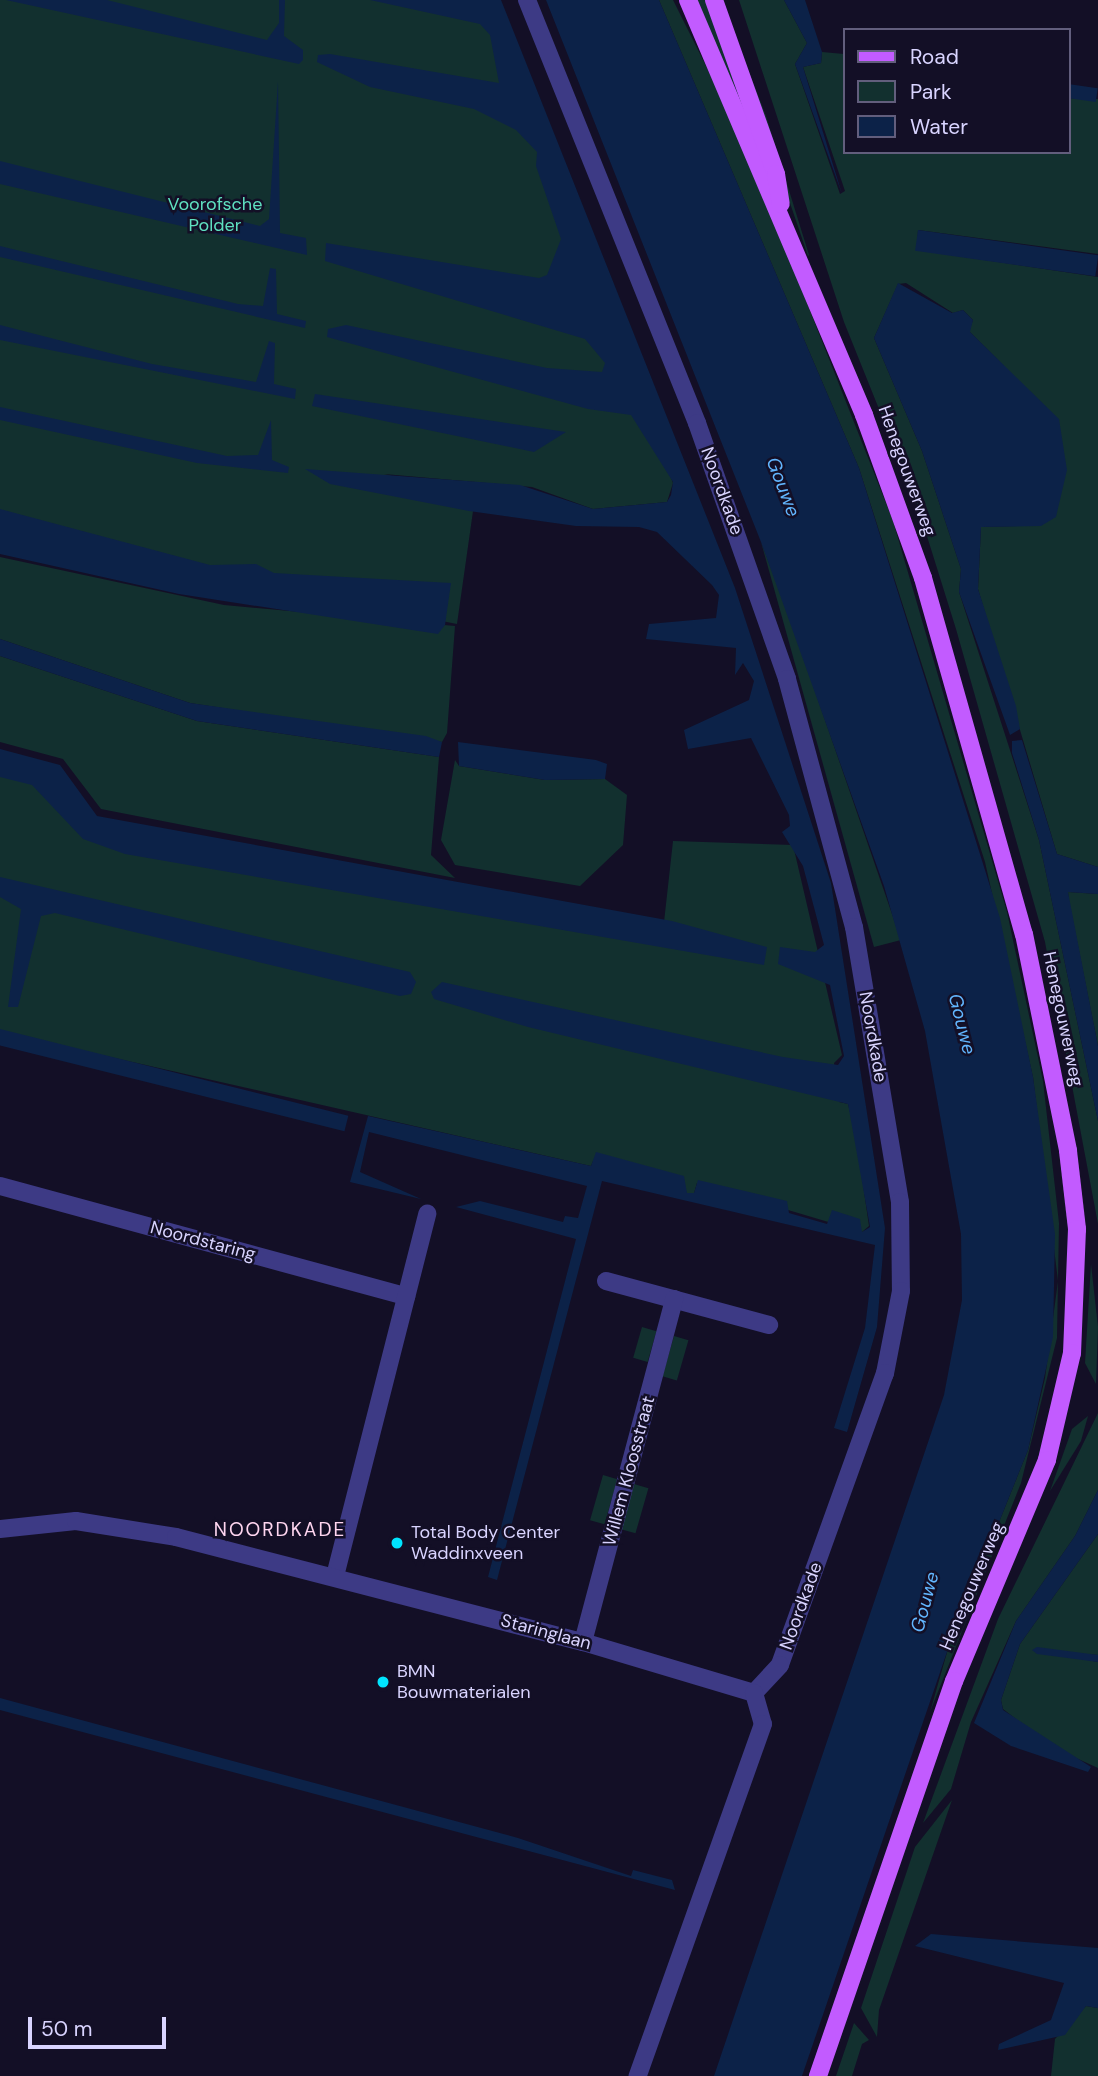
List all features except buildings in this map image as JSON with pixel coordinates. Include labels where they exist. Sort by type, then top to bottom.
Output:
[{"type":"main road","name":"Henegouwerweg","points":[[688,0],[783,218],[896,498],[946,657],[1044,1019],[1077,1229],[1072,1353],[1047,1460],[954,1681],[818,2076]]},
{"type":"main road","name":"Henegouwerweg","points":[[714,0],[776,174],[783,218]]},
{"type":"street","name":"Noordkade","points":[[527,0],[697,423],[787,679],[854,927],[900,1202],[901,1291],[885,1373],[780,1665],[754,1693]]},
{"type":"street","name":"Noordstaring","points":[[0,1186],[406,1296]]},
{"type":"street","points":[[335,1576],[428,1214]]},
{"type":"street","points":[[606,1281],[769,1325]]},
{"type":"street","name":"Willem Kloosstraat","points":[[583,1642],[674,1299]]},
{"type":"street","name":"Staringlaan","points":[[0,1530],[38,1521],[113,1526],[335,1576],[583,1642],[754,1693]]},
{"type":"street","points":[[638,2076],[763,1724],[754,1693]]},
{"type":"green space","name":"Voorofsche Polder","points":[[0,0],[491,0],[673,483],[667,502],[593,509],[532,487],[384,474],[475,497],[457,624],[0,535]]},
{"type":"green space","points":[[659,0],[673,0],[741,136],[893,521],[1007,912],[1043,1081],[1059,1223],[1058,1281],[1033,1077],[985,862],[859,468]]},
{"type":"green space","points":[[697,0],[705,0],[719,28],[775,187]]},
{"type":"green space","points":[[721,0],[766,116],[808,256]]},
{"type":"green space","points":[[739,0],[784,0],[807,43],[795,64],[840,194],[845,191],[803,67],[821,63],[822,52],[842,54],[842,154],[1070,154],[1070,98],[1098,99],[1098,254],[918,230],[917,250],[1098,277],[1098,867],[1057,854],[978,589],[981,527],[1017,526],[1049,411],[969,331],[973,320],[963,310],[953,313],[906,283],[898,284],[874,338],[922,451],[961,569],[959,592],[1039,840],[1098,1121],[1098,1224],[1045,942],[956,629],[916,501],[844,322]]},
{"type":"green space","points":[[761,542],[787,610],[901,940],[874,947]]},
{"type":"green space","points":[[0,557],[224,605],[455,626],[447,733],[442,742],[190,703],[0,639]]},
{"type":"green space","points":[[0,656],[197,721],[439,757],[431,855],[455,878],[101,809],[63,759],[0,742]]},
{"type":"green space","points":[[455,760],[459,766],[545,780],[605,779],[627,795],[623,845],[580,886],[455,865],[441,840]]},
{"type":"green space","points":[[0,767],[38,776],[103,832],[663,931],[673,841],[793,845],[842,1055],[834,1063],[839,1102],[848,1104],[856,1136],[869,1226],[862,1232],[697,1183],[694,1193],[687,1193],[593,1161],[591,1166],[0,1032]]},
{"type":"green space","points":[[1068,892],[1098,894],[1098,1046],[1069,901]]},
{"type":"green space","points":[[1091,1264],[1098,1327],[1096,1384],[1085,1363]]},
{"type":"green space","points":[[1058,1281],[1057,1338],[1021,1483],[930,1712],[948,1649],[1028,1450],[1045,1378]]},
{"type":"green space","points":[[642,1327],[656,1331],[648,1362],[633,1358]]},
{"type":"green space","points":[[674,1336],[688,1340],[677,1381],[662,1376]]},
{"type":"green space","points":[[1098,1413],[1098,1490],[1075,1536],[1016,1621],[971,1722],[951,1789],[923,1823],[998,1619]]},
{"type":"green space","points":[[1088,1416],[1081,1441],[1050,1491],[1072,1429]]},
{"type":"green space","points":[[603,1475],[617,1479],[604,1524],[590,1520]]},
{"type":"green space","points":[[634,1484],[648,1488],[635,1533],[621,1529]]},
{"type":"green space","points":[[1098,1534],[1098,1655],[1032,1650],[1098,1662],[1098,1768],[1054,1748],[1003,1709],[1001,1700],[1020,1644]]},
{"type":"green space","points":[[952,1800],[879,2010],[877,2037],[861,2008],[915,1847]]},
{"type":"green space","points":[[1086,2006],[1098,2008],[1098,2076],[1051,2076],[1055,2039]]},
{"type":"green space","points":[[854,2023],[869,2040],[862,2044],[852,2076],[836,2076]]},
{"type":"water","points":[[6,0],[107,0],[267,40],[279,23],[279,0],[285,0],[284,36],[303,50],[303,60],[299,64]]},
{"type":"water","points":[[370,0],[501,0],[735,588],[831,883],[885,1228],[877,1327],[847,1432],[834,1428],[865,1328],[875,1245],[602,1181],[497,1580],[488,1577],[576,1239],[456,1207],[480,1201],[563,1222],[565,1216],[578,1218],[587,1186],[369,1132],[360,1172],[421,1199],[350,1182],[368,1116],[591,1166],[596,1152],[684,1176],[687,1193],[694,1193],[698,1180],[787,1201],[789,1213],[827,1224],[832,1210],[860,1219],[862,1232],[870,1227],[848,1104],[528,1027],[434,999],[431,992],[442,982],[783,1057],[838,1065],[844,1056],[830,985],[778,964],[780,947],[815,952],[824,945],[803,866],[782,832],[790,826],[789,815],[751,738],[688,749],[684,730],[749,700],[754,681],[743,663],[735,675],[736,648],[646,639],[649,624],[716,618],[719,595],[712,585],[657,532],[639,527],[576,526],[469,511],[330,484],[305,469],[520,485],[593,509],[667,502],[673,482],[631,415],[588,409],[327,337],[328,329],[346,325],[547,368],[602,372],[605,363],[585,339],[325,261],[326,243],[539,278],[547,275],[561,239],[536,166],[537,152],[516,130],[474,109],[370,87],[317,62],[318,55],[330,54],[499,83],[490,35],[480,24]]},
{"type":"water","name":"Gouwe","points":[[546,0],[659,0],[859,468],[1000,918],[1033,1077],[1055,1234],[1053,1337],[1028,1450],[948,1649],[802,2076],[714,2076],[944,1395],[962,1300],[961,1234],[925,1031],[884,886],[761,542]]},
{"type":"water","points":[[784,0],[805,0],[822,52],[821,63],[803,67],[842,194],[795,64],[807,43]]},
{"type":"water","points":[[278,81],[280,233],[306,238],[307,255],[0,184],[0,161],[260,226],[269,219]]},
{"type":"water","points":[[1070,84],[1098,88],[1096,102],[1070,98]]},
{"type":"water","points":[[918,230],[1098,255],[1095,276],[915,251]]},
{"type":"water","points":[[0,246],[238,304],[263,306],[270,268],[276,269],[277,314],[306,321],[305,328],[0,257]]},
{"type":"water","points":[[898,283],[952,313],[963,310],[973,320],[970,332],[1059,419],[1067,470],[1056,517],[1041,526],[981,527],[978,589],[1016,706],[1020,729],[1010,735],[959,592],[961,569],[922,451],[874,338]]},
{"type":"water","points":[[0,325],[152,364],[256,382],[269,341],[275,343],[274,384],[296,389],[295,399],[0,340]]},
{"type":"water","points":[[315,394],[566,432],[534,452],[312,406]]},
{"type":"water","points":[[0,407],[227,456],[258,455],[271,420],[272,460],[289,467],[288,473],[197,463],[0,420]]},
{"type":"water","points":[[0,509],[210,565],[256,564],[274,573],[451,583],[445,625],[438,634],[179,594],[0,554]]},
{"type":"water","points":[[0,639],[190,703],[426,736],[442,742],[439,757],[197,721],[0,656]]},
{"type":"water","points":[[1022,740],[1057,854],[1098,867],[1098,894],[1068,892],[1098,1046],[1098,1121],[1039,840],[1012,753],[1012,741]]},
{"type":"water","points":[[458,742],[596,760],[607,764],[605,779],[545,780],[459,766]]},
{"type":"water","points":[[0,749],[60,765],[97,816],[672,921],[767,947],[764,965],[125,854],[83,839],[32,785],[0,777]]},
{"type":"water","points":[[0,877],[410,972],[416,982],[411,994],[400,996],[55,913],[41,916],[18,1007],[8,1007],[21,909],[0,897]]},
{"type":"water","points":[[0,1029],[348,1116],[344,1131],[0,1045]]},
{"type":"water","points":[[1098,1490],[1098,1534],[1020,1644],[1001,1700],[1003,1710],[1091,1767],[1088,1772],[1011,1746],[974,1723],[1016,1621],[1075,1536]]},
{"type":"water","points":[[1037,1647],[1098,1655],[1098,1662],[1037,1654],[1032,1650]]},
{"type":"water","points":[[0,1698],[518,1838],[631,1876],[633,1870],[672,1880],[675,1890],[0,1710]]},
{"type":"water","points":[[931,1934],[1098,1948],[1098,2008],[1086,2006],[1065,2035],[998,2050],[999,2044],[1051,2020],[1064,1983],[915,1946]]},
{"type":"place","name":"Total Body Center Waddinxveen","points":[[397,1543]]},
{"type":"place","name":"BMN Bouwmaterialen","points":[[383,1682]]},
{"type":"district","name":"NOORDKADE","points":[[280,1530]]}]
